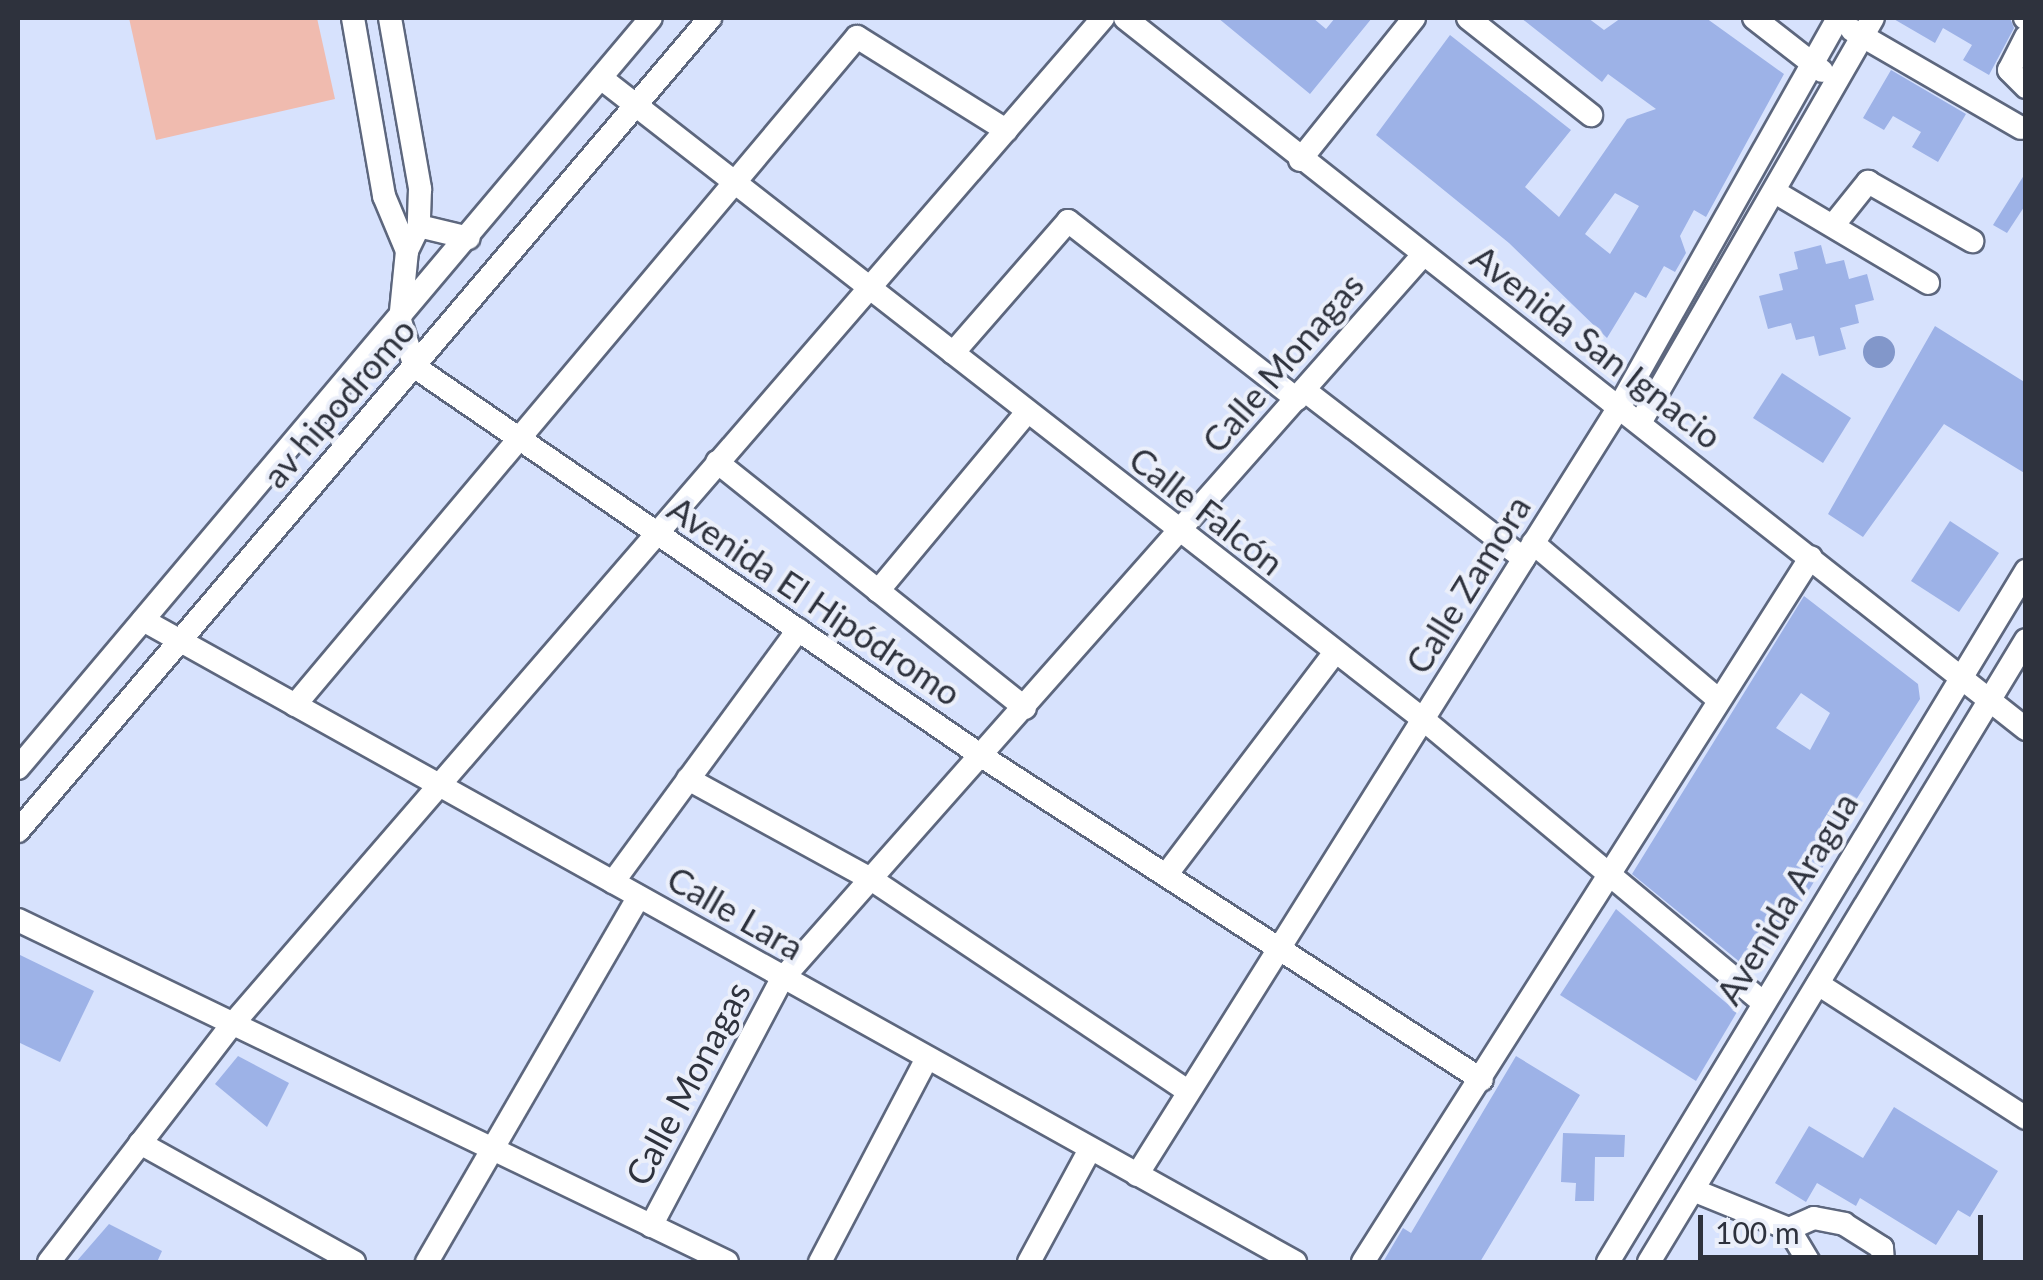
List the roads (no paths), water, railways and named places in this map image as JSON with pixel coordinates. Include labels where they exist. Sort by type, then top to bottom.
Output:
[{"type":"street","points":[[356,18],[384,196],[407,251]]},
{"type":"street","points":[[390,18],[420,226],[407,251],[400,321],[415,367]]},
{"type":"street","name":"av hipodromo","points":[[18,768],[400,321],[651,18]]},
{"type":"street","name":"av hipodromo","points":[[18,831],[710,18]]},
{"type":"street","points":[[49,1262],[231,1026],[1103,18]]},
{"type":"street","name":"Avenida San Ignacio","points":[[1125,18],[2026,730]]},
{"type":"street","points":[[1300,160],[1414,18]]},
{"type":"street","points":[[1468,18],[1592,115]]},
{"type":"street","points":[[1754,18],[1837,82]]},
{"type":"street","points":[[1837,19],[1867,27],[2022,128]]},
{"type":"street","name":"Calle Zamora","points":[[1137,1175],[1619,406],[1837,19]]},
{"type":"street","points":[[1640,423],[1776,192],[1867,27]]},
{"type":"street","points":[[295,705],[513,439],[856,37],[1006,130]]},
{"type":"street","points":[[2026,37],[2010,70],[2026,86]]},
{"type":"street","name":"Calle Falcón","points":[[601,78],[872,286],[1178,533],[1424,720],[1764,1003]]},
{"type":"street","points":[[1835,223],[1868,182],[1972,241]]},
{"type":"street","points":[[1776,192],[1835,223],[1928,283]]},
{"type":"street","points":[[953,353],[1068,220],[1301,395],[1529,551],[1719,700]]},
{"type":"street","points":[[420,226],[469,238]]},
{"type":"street","name":"Calle Monagas","points":[[651,1226],[782,979],[1423,255]]},
{"type":"street","name":"Avenida El Hipódromo","points":[[415,367],[513,439],[656,532],[982,757],[1482,1080]]},
{"type":"street","points":[[878,591],[1027,412]]},
{"type":"street","points":[[718,462],[1025,708]]},
{"type":"street","points":[[1363,1262],[1811,558]]},
{"type":"street","name":"Avenida Aragua","points":[[1608,1262],[2026,571]]},
{"type":"street","name":"Calle Lara","points":[[144,620],[1294,1262]]},
{"type":"street","points":[[613,882],[798,630]]},
{"type":"street","name":"Avenida Aragua","points":[[1649,1262],[2026,640]]},
{"type":"street","points":[[1166,875],[1335,652]]},
{"type":"street","points":[[688,780],[872,879],[1188,1091]]},
{"type":"street","points":[[427,1262],[639,897]]},
{"type":"street","points":[[18,920],[727,1262]]},
{"type":"street","points":[[1818,984],[2025,1117]]},
{"type":"street","points":[[820,1262],[927,1058]]},
{"type":"street","points":[[140,1143],[354,1262]]},
{"type":"street","points":[[1030,1262],[1090,1149]]},
{"type":"street","points":[[1693,1190],[1789,1230],[1809,1262]]},
{"type":"street","points":[[1789,1230],[1814,1218],[1844,1224],[1882,1248],[1883,1262]]},
{"type":"water","points":[[1879,336],[1891,340],[1895,352],[1891,364],[1879,368],[1867,364],[1863,352],[1867,340]]}]
